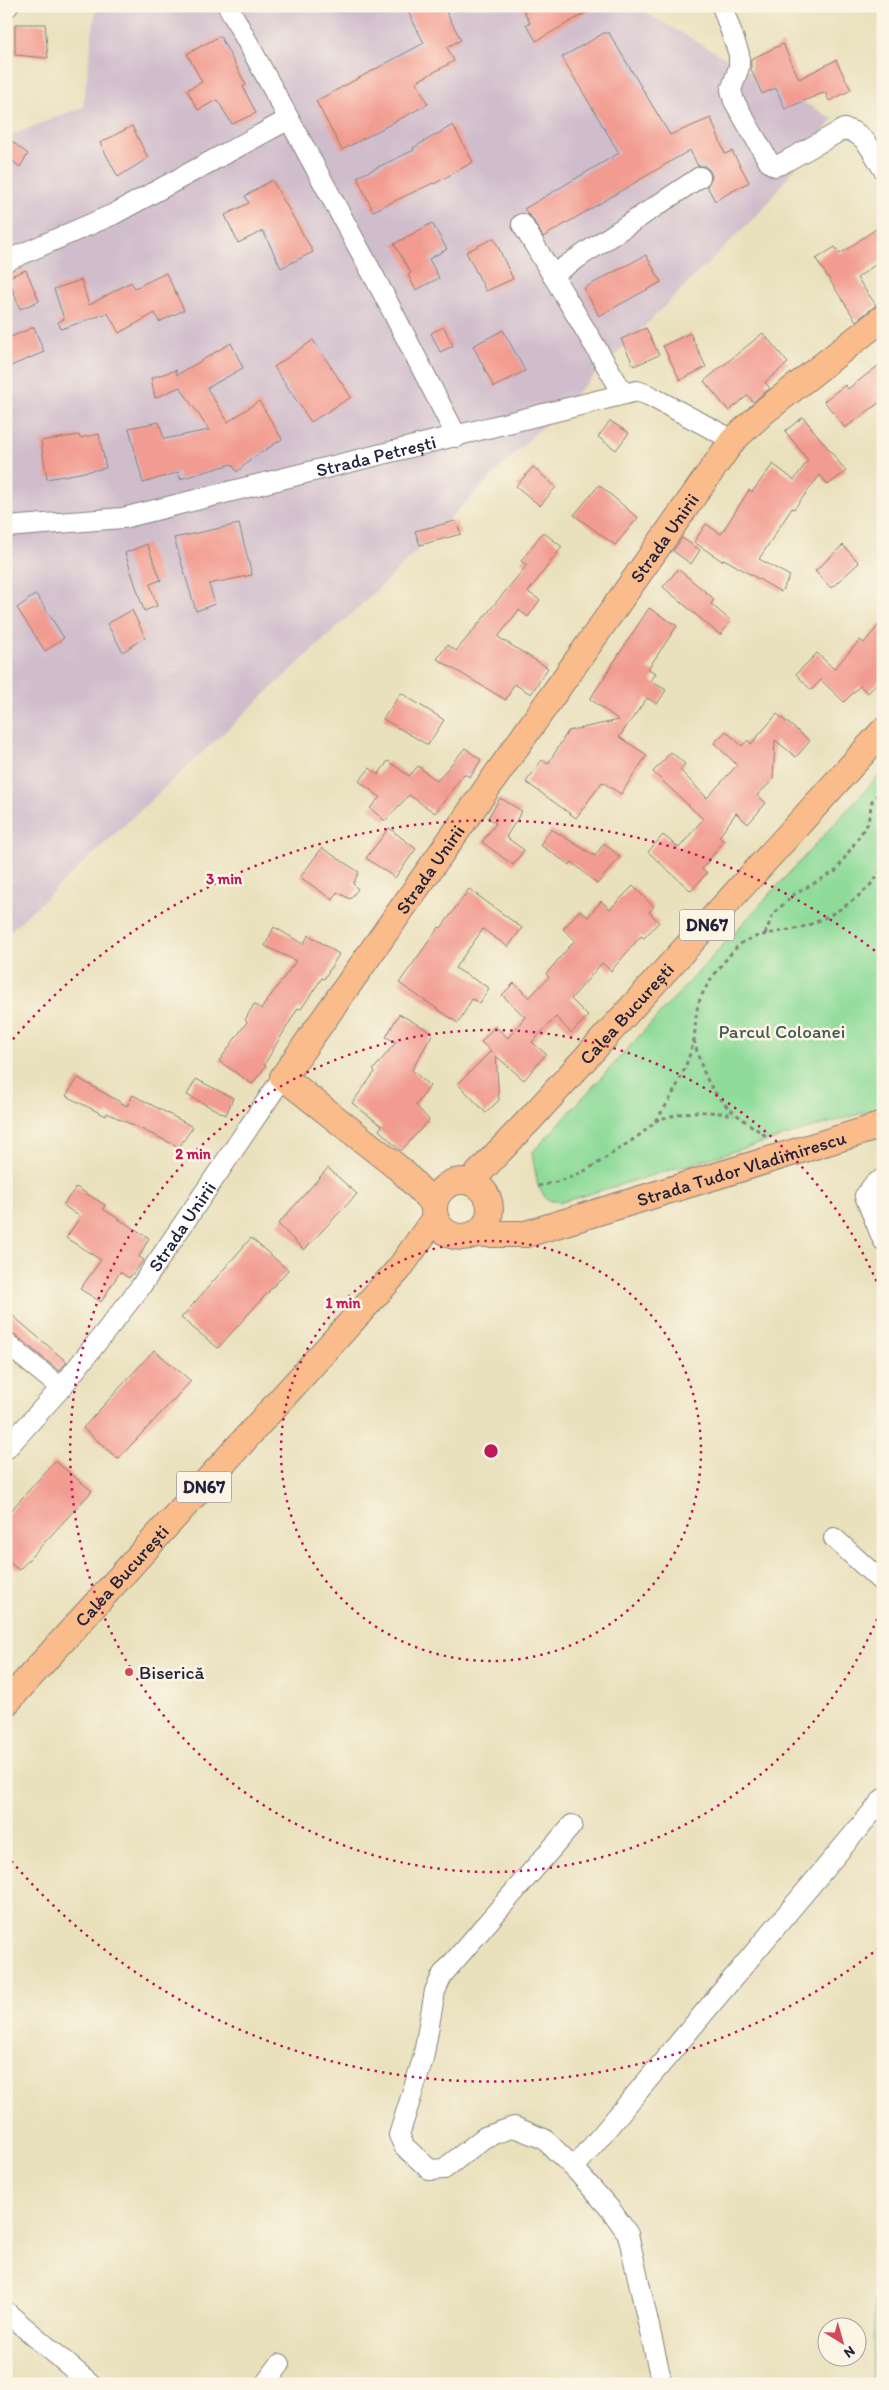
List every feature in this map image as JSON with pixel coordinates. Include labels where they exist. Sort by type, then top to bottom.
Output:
[{"type":"main road","name":"Strada Unirii","points":[[283,1078],[733,440],[766,410],[883,318]]},
{"type":"main road","name":"Calea București","points":[[6,1703],[399,1269],[473,1207],[531,1118],[883,731]]},
{"type":"main road","points":[[283,1078],[402,1171],[435,1211],[440,1227],[448,1234],[473,1207]]},
{"type":"main road","name":"Strada Tudor Vladimirescu","points":[[402,1171],[473,1207],[529,1218],[598,1211],[883,1125]]},
{"type":"main road","name":"Calea București","points":[[399,1269],[435,1211],[441,1190],[473,1207]]},
{"type":"street","points":[[228,6],[384,295],[457,437]]},
{"type":"street","points":[[722,6],[738,54],[739,67],[731,90],[734,101],[769,162],[775,166],[781,164],[844,129],[855,130],[864,139],[883,169]]},
{"type":"street","points":[[6,261],[114,214],[289,119]]},
{"type":"street","points":[[552,275],[700,177]]},
{"type":"street","points":[[522,224],[623,393]]},
{"type":"street","name":"Strada Petrești","points":[[6,527],[123,518],[457,437],[636,391],[648,395],[733,440]]},
{"type":"street","name":"Strada Unirii","points":[[6,1449],[61,1388],[138,1289],[283,1078]]},
{"type":"street","points":[[883,1179],[874,1184],[865,1196],[883,1240]]},
{"type":"street","points":[[10,1352],[61,1388]]},
{"type":"street","points":[[834,1538],[883,1583]]},
{"type":"street","points":[[574,2168],[883,1799]]},
{"type":"street","points":[[572,1825],[443,1974],[435,1991],[423,2058],[399,2135],[404,2146],[430,2170],[444,2169],[484,2136],[514,2127],[544,2140],[574,2168],[611,2210],[628,2234],[662,2384]]},
{"type":"street","points":[[6,2312],[92,2384]]},
{"type":"street","points":[[265,2384],[280,2364]]},
{"type":"path","points":[[764,935],[773,914],[793,895],[836,871],[868,824],[872,801],[883,789]]},
{"type":"path","points":[[538,1186],[565,1181],[594,1166],[640,1134],[654,1121],[676,1088],[694,1040],[699,1001],[718,971],[739,944],[764,935],[801,928],[841,909],[878,877],[883,867]]},
{"type":"path","points":[[694,1040],[701,1070],[714,1095],[736,1115],[792,1154]]},
{"type":"path","points":[[654,1121],[681,1112],[703,1111],[736,1115]]},
{"type":"shaded area","points":[[96,6],[634,6],[833,119],[762,210],[374,593],[6,935],[6,137],[83,107]]},
{"type":"green space","name":"Parcul Coloanei","points":[[883,771],[883,1107],[562,1202],[547,1200],[538,1186],[532,1153]]},
{"type":"green space","points":[[883,2194],[883,2384],[872,2384],[876,2244]]},
{"type":"building","points":[[405,6],[443,6],[461,40],[447,47],[454,61],[416,82],[428,104],[342,150],[316,101],[424,43]]},
{"type":"building","points":[[521,6],[598,6],[536,41],[526,24],[530,23]]},
{"type":"building","points":[[15,24],[45,24],[48,58],[15,55]]},
{"type":"building","points":[[604,33],[609,33],[670,135],[711,118],[725,154],[732,151],[749,182],[715,201],[707,186],[712,177],[710,171],[705,166],[698,166],[690,150],[543,237],[532,218],[524,209],[619,153],[562,57]]},
{"type":"building","points":[[220,36],[246,85],[243,87],[256,113],[232,124],[217,100],[198,110],[187,90],[202,82],[187,54]]},
{"type":"building","points":[[783,44],[799,79],[836,60],[851,90],[829,101],[825,92],[785,109],[776,88],[762,94],[751,69],[751,59]]},
{"type":"building","points":[[453,125],[473,162],[434,184],[373,211],[357,177],[414,150],[413,148]]},
{"type":"building","points":[[132,126],[148,158],[118,177],[100,143]]},
{"type":"building","points":[[6,137],[28,154],[20,167],[6,156]]},
{"type":"building","points":[[272,180],[313,252],[281,268],[263,231],[238,243],[225,215],[249,203],[245,196]]},
{"type":"building","points":[[432,223],[447,249],[429,259],[439,278],[416,290],[408,275],[411,273],[394,244]]},
{"type":"building","points":[[883,224],[883,259],[857,278],[876,305],[856,321],[816,259],[835,247],[840,254]]},
{"type":"building","points":[[494,238],[513,279],[486,291],[466,252]]},
{"type":"building","points":[[646,255],[661,282],[599,316],[584,288]]},
{"type":"building","points":[[26,270],[39,301],[20,309],[8,277]]},
{"type":"building","points":[[166,273],[184,310],[159,322],[155,313],[119,333],[108,313],[61,329],[58,322],[64,319],[54,289],[81,280],[89,305],[131,282],[135,288]]},
{"type":"building","points":[[34,327],[44,352],[6,368],[6,339]]},
{"type":"building","points":[[444,327],[453,346],[440,352],[431,333]]},
{"type":"building","points":[[646,328],[659,355],[634,366],[621,339]]},
{"type":"building","points":[[503,330],[525,371],[494,387],[473,346]]},
{"type":"building","points":[[690,333],[706,367],[680,380],[663,346]]},
{"type":"building","points":[[763,333],[788,363],[765,382],[770,388],[753,402],[748,395],[729,411],[704,381]]},
{"type":"building","points":[[313,340],[351,397],[311,422],[274,367]]},
{"type":"building","points":[[231,343],[243,368],[207,388],[228,422],[259,401],[282,439],[253,458],[237,472],[232,464],[180,479],[179,472],[143,483],[129,428],[159,422],[164,439],[209,430],[180,387],[155,398],[151,378],[176,370],[177,375]]},
{"type":"building","points":[[883,362],[883,400],[845,428],[824,401],[845,385],[848,389]]},
{"type":"building","points":[[803,417],[846,471],[828,485],[820,475],[794,509],[792,508],[759,559],[790,576],[781,592],[724,559],[722,561],[694,542],[706,524],[721,534],[749,490],[752,492],[773,464],[794,480],[808,460],[785,431]]},
{"type":"building","points":[[610,421],[629,433],[616,450],[598,437]]},
{"type":"building","points":[[99,434],[106,468],[47,479],[41,441],[79,435],[80,438]]},
{"type":"building","points":[[533,467],[556,487],[540,506],[516,486]]},
{"type":"building","points":[[599,485],[638,518],[615,545],[574,515]]},
{"type":"building","points":[[456,521],[461,534],[420,545],[415,531]]},
{"type":"building","points":[[239,524],[252,575],[209,584],[215,604],[196,611],[174,538]]},
{"type":"building","points":[[543,532],[562,547],[528,592],[540,600],[528,617],[519,610],[498,637],[548,668],[531,694],[514,684],[506,700],[437,659],[447,645],[456,651],[527,565],[521,561]]},
{"type":"building","points":[[682,538],[700,550],[691,564],[673,551]]},
{"type":"building","points":[[147,544],[161,580],[150,584],[157,606],[144,611],[125,553]]},
{"type":"building","points":[[843,545],[859,563],[831,588],[815,571]]},
{"type":"building","points":[[678,569],[714,599],[711,604],[731,621],[720,635],[663,587]]},
{"type":"building","points":[[36,594],[64,638],[45,651],[17,608]]},
{"type":"building","points":[[649,608],[677,626],[648,669],[656,673],[651,681],[666,690],[657,704],[647,698],[619,737],[647,755],[621,794],[602,782],[576,818],[526,782],[542,760],[548,764],[568,731],[619,720],[590,699]]},
{"type":"building","points":[[132,610],[145,637],[123,652],[107,624]]},
{"type":"building","points":[[883,620],[883,677],[868,693],[860,686],[844,702],[821,680],[811,690],[796,674],[817,653],[834,669],[860,640],[864,643]]},
{"type":"building","points":[[401,693],[444,720],[428,745],[383,719]]},
{"type":"building","points":[[777,714],[810,741],[796,757],[775,740],[773,780],[757,795],[766,803],[748,824],[736,813],[719,837],[724,841],[702,869],[707,873],[691,891],[648,852],[663,835],[679,848],[703,819],[653,772],[671,752],[685,764],[680,770],[707,798],[737,765],[714,743],[726,731],[742,746],[748,740],[751,744]]},
{"type":"building","points":[[465,748],[481,760],[470,777],[464,774],[435,813],[409,795],[385,821],[370,808],[380,797],[359,781],[370,768],[378,775],[388,761],[409,776],[418,766],[437,781]]},
{"type":"building","points":[[500,798],[522,811],[506,837],[524,850],[513,865],[482,842],[496,823],[488,818]]},
{"type":"building","points":[[389,828],[416,849],[395,878],[366,858]]},
{"type":"building","points":[[551,829],[595,856],[604,843],[620,857],[597,884],[572,862],[570,865],[540,845]]},
{"type":"building","points":[[322,848],[359,872],[353,884],[358,889],[350,899],[337,892],[333,900],[300,877]]},
{"type":"building","points":[[633,886],[654,907],[649,912],[659,922],[644,938],[641,936],[611,971],[602,963],[571,999],[588,1016],[571,1033],[556,1017],[532,1042],[546,1054],[524,1080],[496,1056],[499,1100],[486,1113],[458,1084],[491,1051],[481,1042],[495,1026],[508,1038],[525,1017],[502,995],[514,983],[529,998],[549,977],[546,974],[575,940],[563,929],[580,910],[588,917],[601,901],[610,909]]},
{"type":"building","points":[[469,889],[522,928],[508,947],[483,929],[455,968],[489,988],[480,1003],[472,999],[458,1023],[399,983]]},
{"type":"building","points":[[274,927],[303,944],[309,935],[339,954],[324,979],[322,978],[301,1009],[298,1008],[264,1065],[266,1066],[252,1084],[219,1061],[247,1022],[245,1020],[254,1004],[261,1009],[296,961],[265,946]]},
{"type":"building","points":[[399,1014],[433,1033],[412,1070],[430,1086],[416,1105],[429,1120],[401,1151],[379,1130],[382,1126],[352,1103],[375,1072],[373,1070],[396,1042],[386,1037]]},
{"type":"building","points":[[78,1078],[127,1106],[133,1095],[193,1127],[179,1147],[107,1113],[106,1116],[66,1096]]},
{"type":"building","points":[[196,1079],[233,1098],[226,1115],[187,1095]]},
{"type":"building","points":[[328,1168],[357,1194],[304,1250],[278,1224]]},
{"type":"building","points":[[76,1187],[105,1205],[103,1209],[149,1238],[139,1257],[144,1260],[129,1278],[120,1272],[101,1302],[80,1289],[101,1260],[66,1238],[80,1217],[63,1205]]},
{"type":"building","points":[[251,1238],[288,1270],[218,1348],[181,1318]]},
{"type":"building","points":[[6,1310],[67,1362],[59,1371],[14,1334],[6,1331]]},
{"type":"building","points":[[154,1350],[191,1381],[118,1459],[83,1428]]},
{"type":"building","points":[[55,1461],[92,1491],[19,1570],[6,1560],[6,1516]]},
{"type":"place","name":"Biserică","points":[[129,1672]]}]
